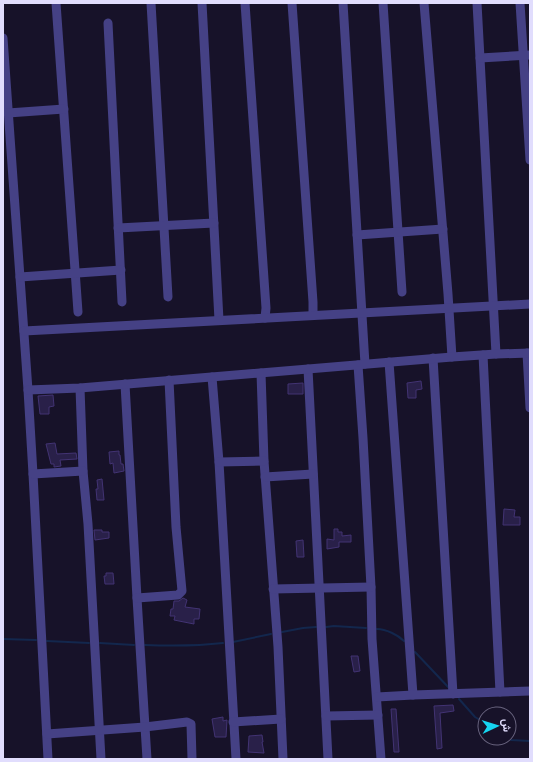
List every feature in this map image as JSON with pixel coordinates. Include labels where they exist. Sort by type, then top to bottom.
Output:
[{"type":"street","points":[[56,3],[78,312]]},
{"type":"street","points":[[151,3],[168,297]]},
{"type":"street","points":[[202,3],[219,320]]},
{"type":"street","points":[[245,3],[265,292],[265,318]]},
{"type":"street","points":[[292,3],[313,315]]},
{"type":"street","points":[[343,3],[362,312],[361,364],[363,438],[371,587],[372,639],[381,759]]},
{"type":"street","points":[[383,3],[402,292]]},
{"type":"street","points":[[424,3],[452,357]]},
{"type":"street","points":[[477,3],[496,354]]},
{"type":"street","points":[[520,3],[527,55],[530,160]]},
{"type":"street","points":[[108,23],[122,302]]},
{"type":"street","points":[[3,38],[34,474],[48,759]]},
{"type":"street","points":[[480,58],[527,55]]},
{"type":"street","points":[[8,113],[64,109]]},
{"type":"street","points":[[118,228],[214,223]]},
{"type":"street","points":[[357,235],[443,229]]},
{"type":"street","points":[[20,277],[121,270]]},
{"type":"street","points":[[24,331],[530,304]]},
{"type":"street","points":[[28,390],[80,388],[433,358],[528,353],[530,408]]},
{"type":"street","points":[[483,355],[500,692]]},
{"type":"street","points":[[433,358],[453,694]]},
{"type":"street","points":[[389,362],[413,695]]},
{"type":"street","points":[[308,369],[328,759]]},
{"type":"street","points":[[261,373],[264,461],[278,647],[283,759]]},
{"type":"street","points":[[212,377],[219,462],[236,759]]},
{"type":"street","points":[[137,598],[178,595],[182,591],[176,527],[169,380]]},
{"type":"street","points":[[125,384],[147,759]]},
{"type":"street","points":[[80,388],[83,471],[88,524],[101,759]]},
{"type":"street","points":[[219,462],[264,461]]},
{"type":"street","points":[[34,474],[83,471]]},
{"type":"street","points":[[265,477],[313,474]]},
{"type":"street","points":[[273,589],[371,587]]},
{"type":"street","points":[[377,697],[530,691]]},
{"type":"street","points":[[326,716],[378,715]]},
{"type":"street","points":[[233,722],[282,720]]},
{"type":"street","points":[[47,734],[145,727],[187,722],[191,724],[192,759]]},
{"type":"building","points":[[421,381],[422,389],[416,390],[416,398],[408,398],[407,383]]},
{"type":"building","points":[[303,383],[303,394],[288,394],[288,384]]},
{"type":"building","points":[[53,395],[54,406],[49,407],[49,414],[40,414],[38,396]]},
{"type":"building","points":[[55,443],[57,454],[76,453],[77,459],[60,460],[61,466],[54,467],[54,464],[51,464],[46,444]]},
{"type":"building","points":[[119,451],[121,464],[123,464],[124,471],[114,473],[113,463],[110,464],[109,452]]},
{"type":"building","points":[[102,479],[104,500],[97,500],[97,480]]},
{"type":"building","points":[[504,509],[515,510],[514,517],[520,517],[520,525],[503,525]]},
{"type":"building","points":[[334,529],[338,529],[338,532],[342,532],[342,536],[351,535],[351,542],[339,542],[339,547],[327,549],[327,539],[334,540]]},
{"type":"building","points":[[94,530],[109,532],[109,538],[95,540]]},
{"type":"building","points":[[303,540],[304,557],[297,557],[296,541]]},
{"type":"building","points":[[106,573],[113,573],[114,584],[105,584],[104,576],[106,576]]},
{"type":"building","points":[[183,598],[187,600],[185,607],[200,609],[199,619],[194,619],[194,624],[174,620],[175,616],[170,616],[174,601],[179,601]]},
{"type":"building","points":[[351,656],[358,656],[360,671],[354,672]]},
{"type":"building","points":[[453,705],[454,711],[440,713],[442,748],[437,749],[434,706]]},
{"type":"building","points":[[391,709],[396,709],[399,752],[394,752]]},
{"type":"building","points":[[223,717],[223,721],[227,720],[226,737],[215,737],[212,719]]},
{"type":"building","points":[[262,735],[264,753],[248,752],[249,736]]},
{"type":"waterway","points":[[282,632],[316,627]]},
{"type":"waterway","points":[[326,627],[366,628]]},
{"type":"waterway","points":[[377,629],[392,633],[404,641]]},
{"type":"waterway","points":[[233,642],[271,634]]},
{"type":"waterway","points":[[3,639],[36,640]]},
{"type":"waterway","points":[[47,641],[89,643]]},
{"type":"waterway","points":[[100,643],[134,645]]},
{"type":"waterway","points":[[145,645],[184,646],[223,643]]},
{"type":"waterway","points":[[415,652],[450,689]]},
{"type":"waterway","points":[[459,699],[477,718]]},
{"type":"waterway","points":[[517,740],[530,741]]}]
